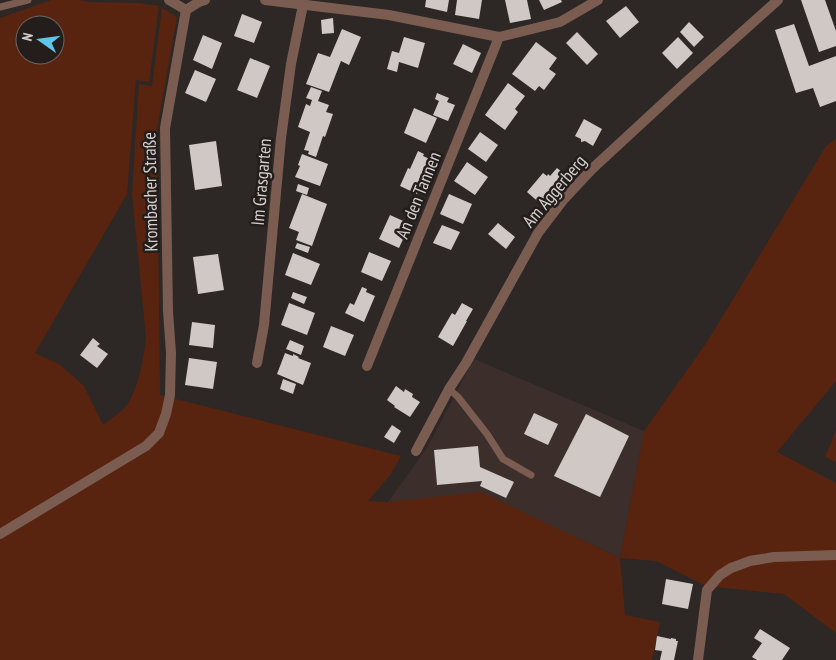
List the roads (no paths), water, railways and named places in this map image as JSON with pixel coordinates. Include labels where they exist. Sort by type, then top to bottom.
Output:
[{"type":"street","points":[[169,0],[186,10],[206,0]]},
{"type":"street","points":[[265,0],[389,15],[499,37],[560,22],[598,0]]},
{"type":"street","name":"Am Aggerberg","points":[[416,451],[538,233],[564,199],[592,169],[778,0]]},
{"type":"street","name":"Im Grasgarten","points":[[257,364],[264,325],[281,138],[291,64],[303,5]]},
{"type":"street","name":"Krombacher Straße","points":[[0,534],[146,446],[159,433],[166,414],[170,395],[171,353],[168,311],[164,128],[186,10]]},
{"type":"street","name":"An den Tannen","points":[[367,366],[499,37]]},
{"type":"street","points":[[698,660],[708,590],[720,575],[731,568],[750,561],[774,557],[836,555]]},
{"type":"lane","points":[[0,8],[28,0]]},
{"type":"lane","points":[[449,389],[458,397],[487,434],[503,459],[531,475]]}]
